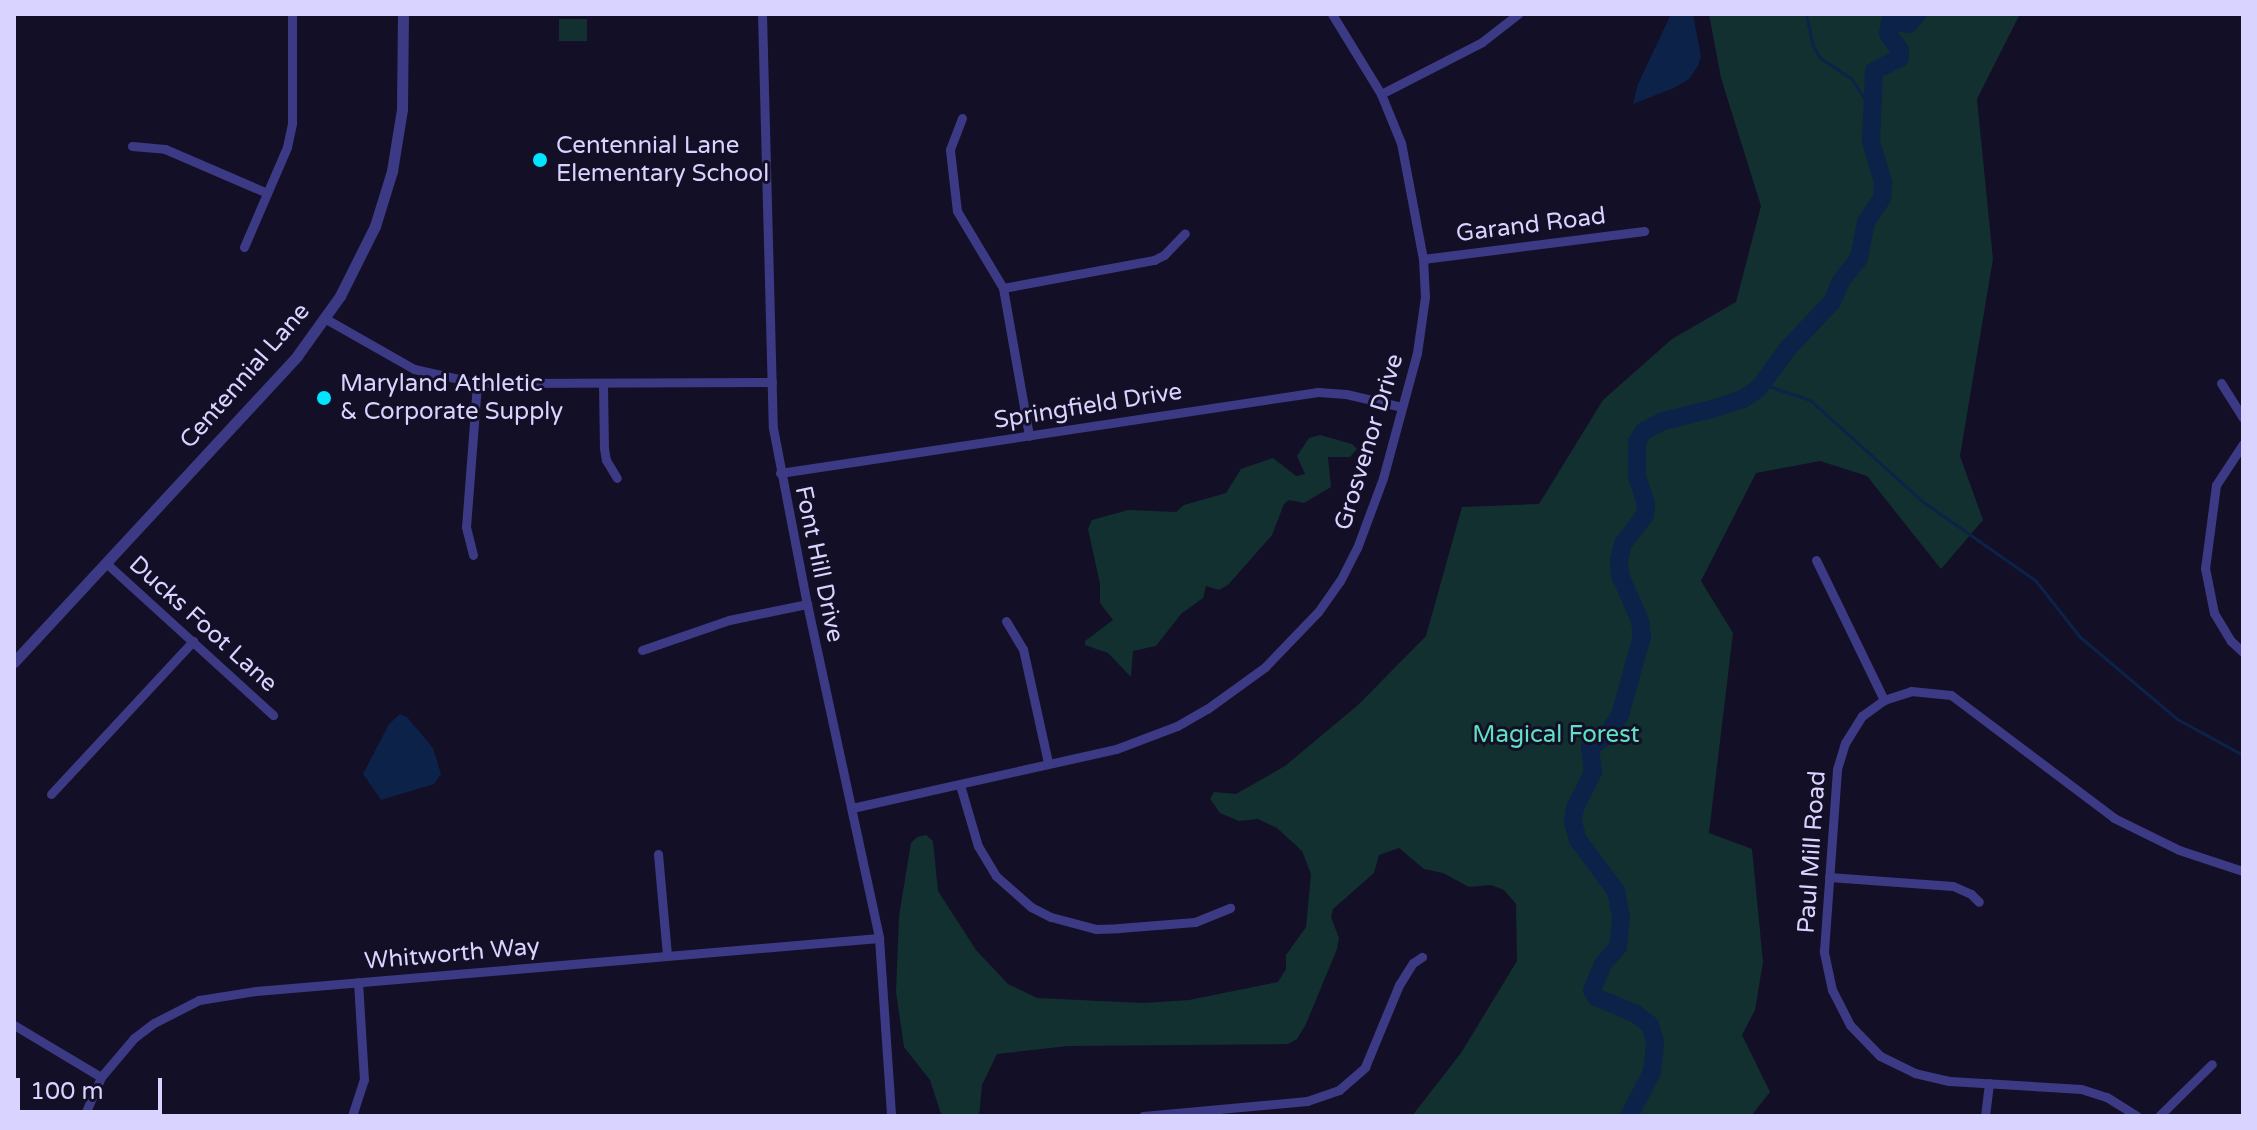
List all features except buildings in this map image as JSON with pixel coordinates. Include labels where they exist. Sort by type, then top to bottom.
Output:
[{"type":"street","points":[[244,247],[287,147],[292,123],[292,14]]},
{"type":"street","name":"Centennial Lane","points":[[14,662],[297,356],[326,319],[353,274],[375,226],[392,171],[402,109],[403,14]]},
{"type":"street","name":"Font Hill Drive","points":[[762,14],[773,428],[807,604],[879,938],[891,1116]]},
{"type":"street","name":"Grosvenor Drive","points":[[852,808],[1116,749],[1177,726],[1237,690],[1291,643],[1325,601],[1357,548],[1373,512],[1423,324],[1423,259],[1409,171],[1381,94],[1332,14]]},
{"type":"street","points":[[1381,94],[1482,42],[1518,14]]},
{"type":"street","points":[[962,118],[951,138],[950,150],[957,211],[1003,288],[1029,436]]},
{"type":"street","points":[[132,146],[165,149],[267,193]]},
{"type":"street","name":"Garand Road","points":[[1423,259],[1644,231]]},
{"type":"street","points":[[1003,288],[1154,260],[1164,255],[1185,233]]},
{"type":"street","points":[[326,319],[414,369],[477,383],[603,385],[772,382]]},
{"type":"street","points":[[473,555],[466,527],[477,383]]},
{"type":"street","points":[[2221,383],[2243,418]]},
{"type":"street","points":[[603,385],[604,448],[606,460],[617,478]]},
{"type":"street","name":"Springfield Drive","points":[[780,473],[1318,392],[1346,394],[1402,407]]},
{"type":"street","points":[[2243,444],[2216,485],[2205,568],[2214,613],[2231,641],[2243,652]]},
{"type":"street","points":[[1816,560],[1884,700],[1911,691],[1951,695],[2114,818],[2179,850],[2243,871]]},
{"type":"street","name":"Ducks Foot Lane","points":[[106,563],[273,715]]},
{"type":"street","points":[[642,650],[729,620],[807,604]]},
{"type":"street","points":[[1006,621],[1023,649],[1048,763]]},
{"type":"street","points":[[51,794],[193,641]]},
{"type":"street","name":"Paul Mill Road","points":[[1884,700],[1862,716],[1839,756],[1829,877],[1826,972],[1850,1025],[1862,1041],[1898,1066],[1933,1078],[2081,1089],[2106,1097],[2137,1116]]},
{"type":"street","points":[[960,785],[974,837],[996,876],[1031,907],[1051,917],[1096,929],[1119,928],[1195,922],[1230,908]]},
{"type":"street","points":[[658,854],[667,955]]},
{"type":"street","points":[[1829,877],[1953,886],[1971,894],[1979,902]]},
{"type":"street","name":"Whitworth Way","points":[[84,1116],[101,1077],[144,1030],[199,1000],[226,994],[879,938]]},
{"type":"street","points":[[1143,1116],[1307,1101],[1339,1090],[1365,1067],[1399,985],[1413,963],[1422,957]]},
{"type":"street","points":[[352,1116],[364,1080],[358,982]]},
{"type":"street","points":[[14,1025],[101,1077]]},
{"type":"street","points":[[2159,1116],[2212,1064]]},
{"type":"street","points":[[1985,1116],[1989,1083]]},
{"type":"green space","name":"Magical Forest","points":[[1709,14],[2020,14],[1977,99],[1993,259],[1960,456],[1983,520],[1941,569],[1867,476],[1820,461],[1756,473],[1701,581],[1733,633],[1709,833],[1752,849],[1763,962],[1755,1010],[1742,1035],[1770,1092],[1751,1116],[1412,1116],[1461,1053],[1517,961],[1516,904],[1504,890],[1491,885],[1469,887],[1443,873],[1424,869],[1399,848],[1379,855],[1374,873],[1333,909],[1331,917],[1339,938],[1337,949],[1297,1039],[1288,1044],[1068,1046],[997,1054],[982,1085],[979,1116],[941,1114],[930,1080],[904,1047],[896,992],[899,916],[911,843],[917,837],[926,835],[933,841],[938,891],[976,950],[1008,984],[1037,998],[1143,1003],[1189,1000],[1278,982],[1286,969],[1286,955],[1306,927],[1311,874],[1302,851],[1277,828],[1258,819],[1239,821],[1220,813],[1210,799],[1214,792],[1236,794],[1285,766],[1358,705],[1426,636],[1462,507],[1539,504],[1603,400],[1672,339],[1736,302],[1761,206],[1721,78]]},
{"type":"green space","points":[[559,19],[587,19],[587,41],[559,41]]},
{"type":"green space","points":[[1320,435],[1352,444],[1357,449],[1350,457],[1328,457],[1331,487],[1304,503],[1289,500],[1284,504],[1272,535],[1228,585],[1219,590],[1206,586],[1203,598],[1181,614],[1156,646],[1133,651],[1131,677],[1108,653],[1085,645],[1085,641],[1113,620],[1100,603],[1100,584],[1088,529],[1092,520],[1128,510],[1176,512],[1184,505],[1226,493],[1241,469],[1273,458],[1296,476],[1305,474],[1297,456],[1309,438]]},
{"type":"water","points":[[1671,14],[1693,14],[1701,56],[1698,66],[1689,79],[1674,88],[1633,104],[1638,84]]},
{"type":"water","points":[[400,714],[407,717],[433,748],[441,774],[434,784],[381,800],[363,774],[389,724]]},
{"type":"waterway","points":[[1806,14],[1813,46],[1820,58],[1851,78],[1873,111]]},
{"type":"waterway","points":[[1629,1116],[1652,1072],[1655,1042],[1650,1025],[1636,1014],[1596,997],[1592,990],[1603,964],[1618,947],[1621,918],[1616,891],[1578,840],[1573,822],[1575,808],[1593,772],[1590,748],[1608,734],[1620,715],[1642,636],[1640,621],[1620,575],[1619,560],[1623,544],[1645,515],[1646,504],[1637,477],[1637,442],[1644,431],[1663,421],[1743,399],[1758,389],[1789,347],[1832,302],[1841,281],[1859,258],[1866,222],[1882,198],[1883,182],[1871,141],[1874,71],[1900,58],[1900,50],[1888,34],[1890,21],[1909,24],[1917,14]]},
{"type":"waterway","points":[[1762,384],[1810,400],[1922,501],[2035,580],[2080,637],[2177,719],[2243,755]]},
{"type":"place","name":"Centennial Lane Elementary School","points":[[540,160]]},
{"type":"place","name":"Maryland Athletic & Corporate Supply","points":[[324,398]]}]
